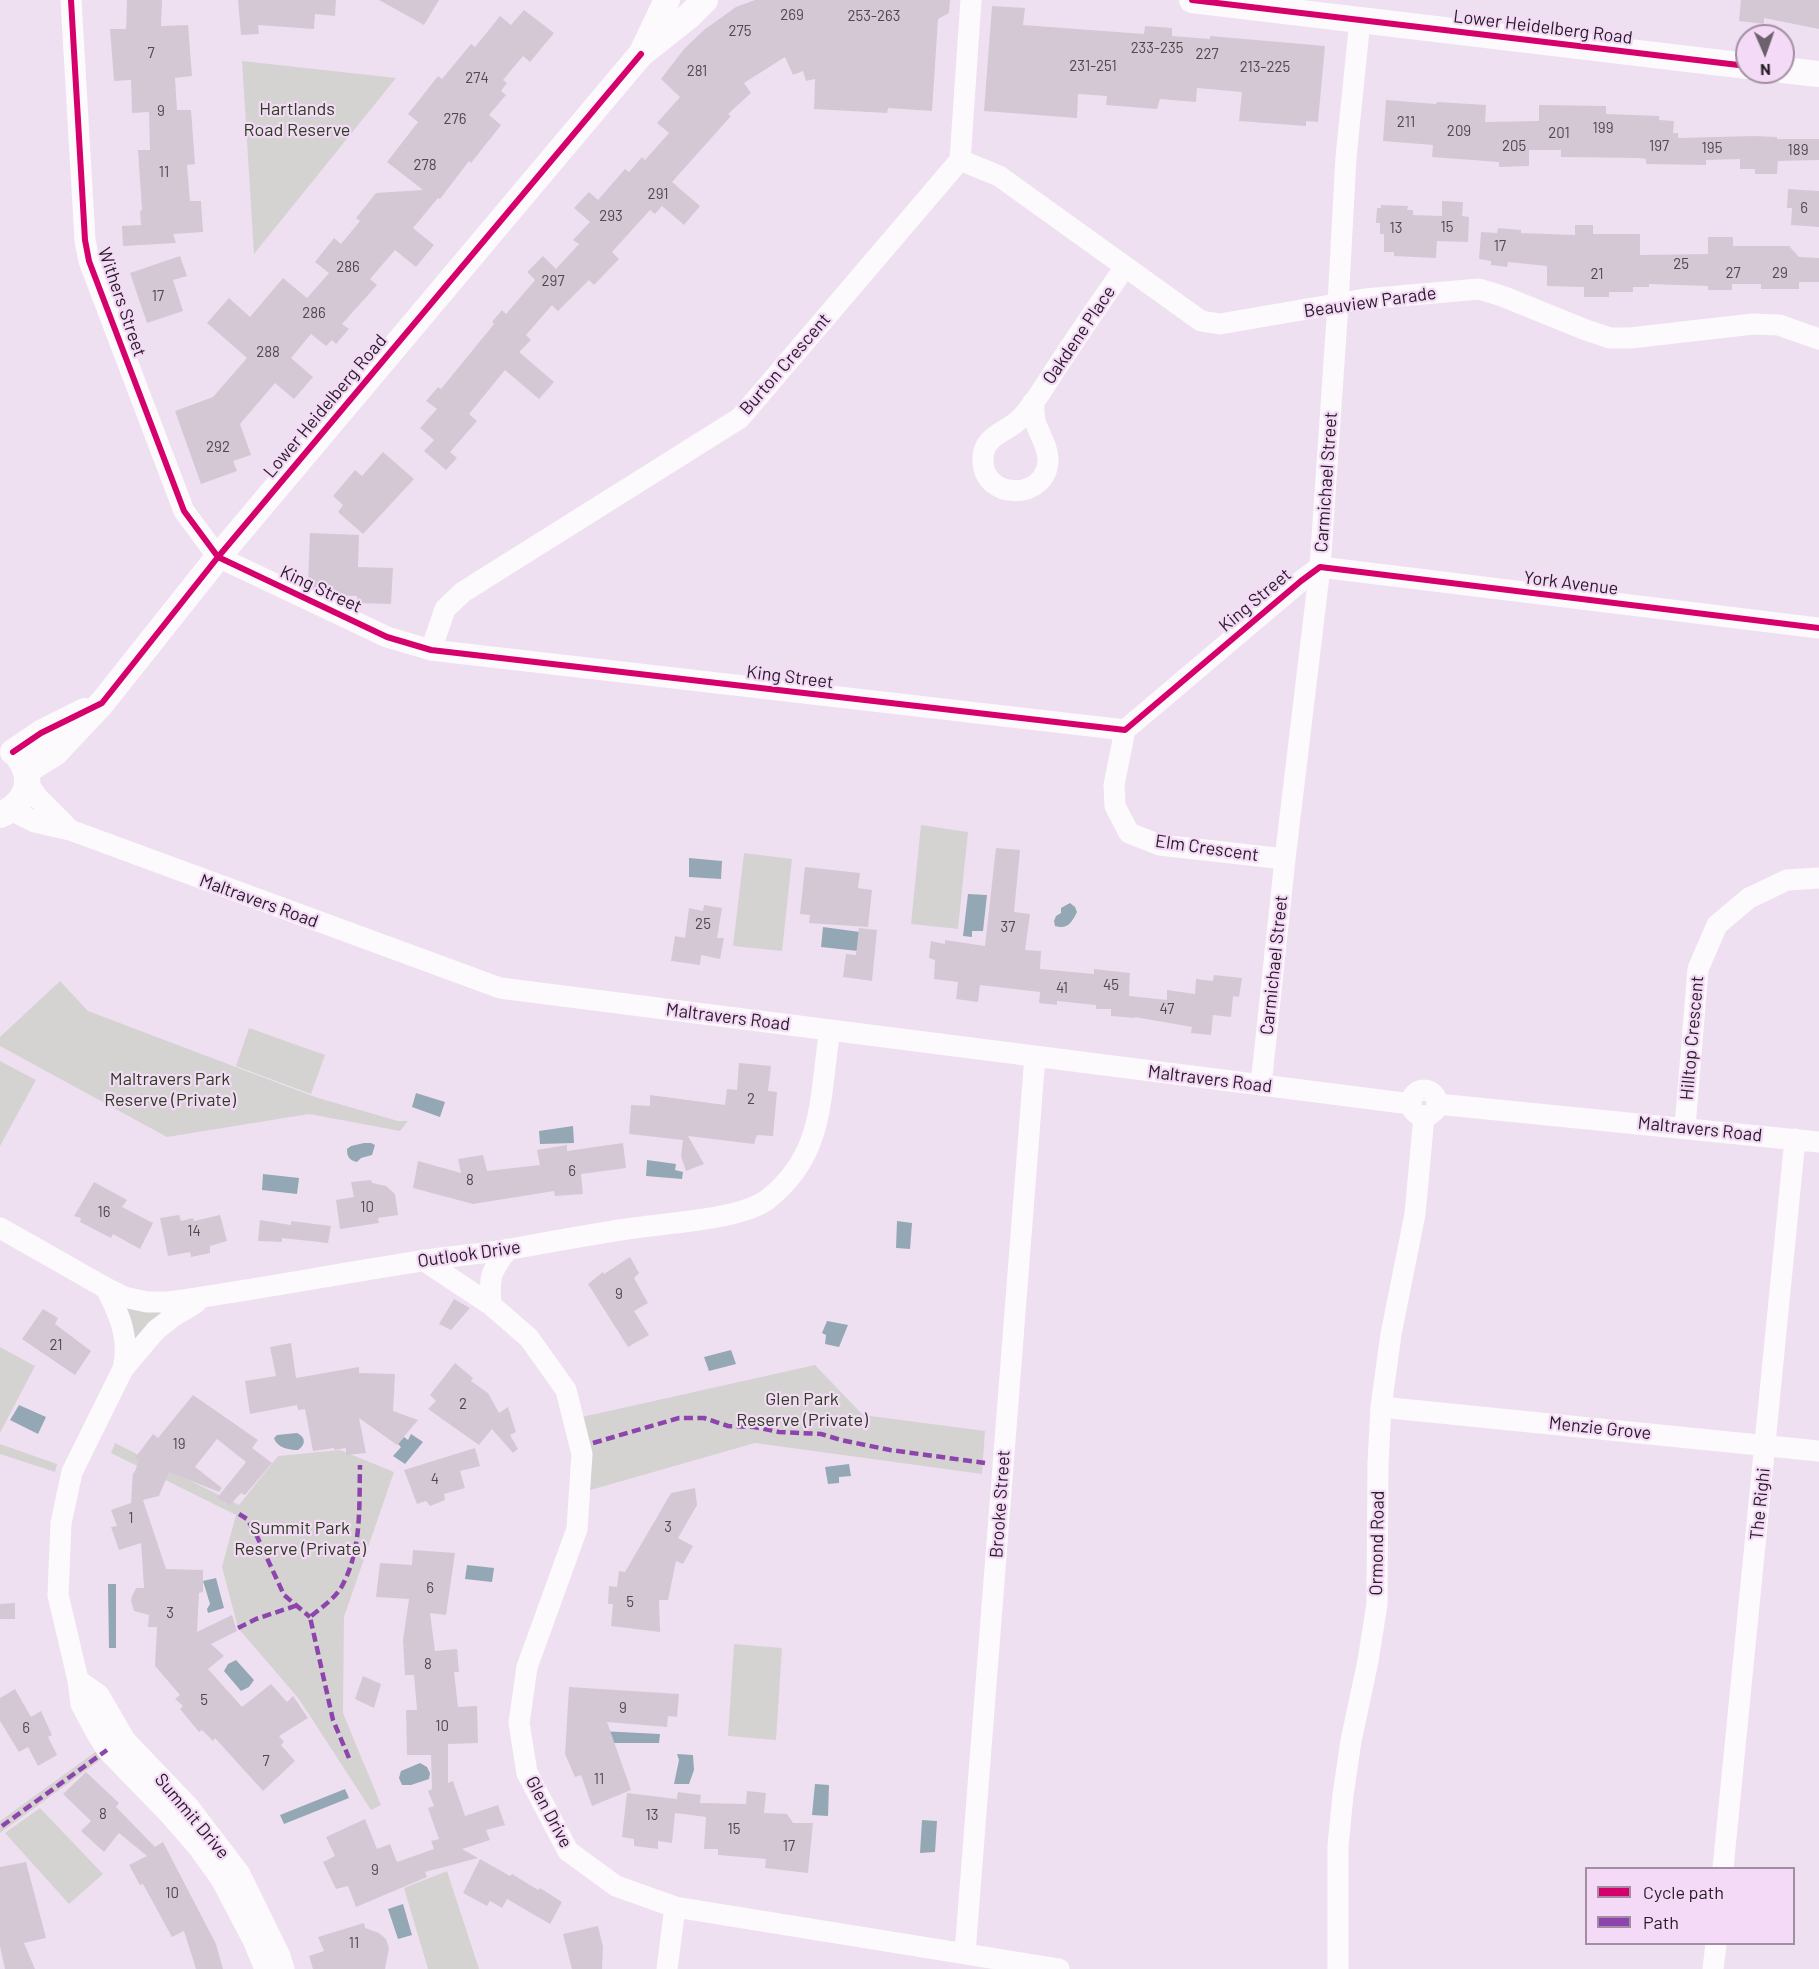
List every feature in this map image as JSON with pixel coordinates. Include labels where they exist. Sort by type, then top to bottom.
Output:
[{"type":"main road","name":"Lower Heidelberg Road","points":[[641,54],[667,0]]},
{"type":"main road","name":"Lower Heidelberg Road","points":[[11,757],[41,733],[102,703],[218,557],[641,54],[689,16],[705,0]]},
{"type":"main road","name":"Lower Heidelberg Road","points":[[1192,0],[1735,65]]},
{"type":"main road","points":[[1795,71],[1819,74]]},
{"type":"main road","points":[[6,813],[20,802],[25,794],[11,757]]},
{"type":"street","name":"Withers Street","points":[[72,0],[85,240],[89,261],[184,511],[218,557]]},
{"type":"street","points":[[960,160],[971,0]]},
{"type":"street","name":"Carmichael Street","points":[[1261,1085],[1320,567],[1346,157],[1360,20]]},
{"type":"street","name":"Beauview Parade","points":[[960,160],[999,176],[1201,321],[1220,324],[1365,299],[1479,289],[1610,338],[1630,338],[1753,324],[1779,325],[1819,339]]},
{"type":"street","name":"Burton Crescent","points":[[430,650],[445,609],[463,592],[740,418],[960,160]]},
{"type":"street","name":"Oakdene Place","points":[[1033,402],[1125,267]]},
{"type":"street","name":"King Street","points":[[218,557],[387,637],[430,650],[1125,730],[1320,567]]},
{"type":"street","name":"York Avenue","points":[[1320,567],[1819,628]]},
{"type":"street","name":"Elm Crescent","points":[[1125,730],[1114,795],[1115,806],[1129,833],[1160,845],[1285,859]]},
{"type":"street","name":"Maltravers Road","points":[[11,757],[38,798],[69,830]]},
{"type":"street","name":"Maltravers Road","points":[[6,813],[69,830],[500,988],[1261,1085],[1424,1108],[1684,1127],[1819,1142]]},
{"type":"street","name":"Hilltop Crescent","points":[[1684,1127],[1698,969],[1717,925],[1749,898],[1787,880],[1819,878]]},
{"type":"street","name":"Outlook Drive","points":[[0,1228],[124,1297],[147,1302],[170,1302],[423,1260],[738,1213],[766,1201],[786,1182],[805,1157],[813,1138],[820,1109],[830,1030]]},
{"type":"street","name":"Brooke Street","points":[[965,1953],[1035,1056]]},
{"type":"street","name":"Ormond Road","points":[[1338,1969],[1338,1846],[1342,1795],[1377,1604],[1378,1462],[1381,1407],[1391,1334],[1415,1214],[1424,1108]]},
{"type":"street","name":"The Righi","points":[[1723,1867],[1795,1139]]},
{"type":"street","points":[[491,1305],[490,1283],[493,1267],[508,1249]]},
{"type":"street","name":"Glen Drive","points":[[423,1260],[491,1305],[529,1338],[566,1390],[582,1454],[577,1529],[527,1667],[519,1723],[527,1773],[568,1851],[616,1886],[675,1907],[1059,1969]]},
{"type":"street","name":"Summit Drive","points":[[106,1288],[117,1309],[127,1343],[123,1369]]},
{"type":"street","name":"Summit Drive","points":[[207,1297],[174,1316],[156,1330],[123,1369],[72,1472],[61,1523],[58,1595],[78,1680],[81,1704],[107,1750],[171,1816],[198,1847],[221,1879],[253,1940],[265,1969]]},
{"type":"street","name":"Menzie Grove","points":[[1381,1407],[1819,1451]]},
{"type":"street","name":"Summit Drive","points":[[78,1680],[99,1695],[125,1740],[188,1806],[240,1874],[280,1956],[284,1969]]},
{"type":"street","points":[[667,1969],[675,1907]]},
{"type":"street","points":[[1713,1969],[1716,1945]]},
{"type":"green space","name":"Hartlands Road Reserve","points":[[242,61],[396,78],[254,254]]},
{"type":"green space","points":[[921,825],[968,832],[958,929],[911,924]]},
{"type":"green space","points":[[744,853],[792,859],[782,951],[733,946]]},
{"type":"green space","name":"Maltravers Park Reserve (Private)","points":[[60,981],[88,1011],[315,1097],[398,1121],[408,1121],[400,1131],[309,1114],[167,1137],[0,1046],[0,1037]]},
{"type":"green space","points":[[249,1028],[325,1055],[311,1094],[236,1066]]},
{"type":"green space","points":[[0,1061],[36,1080],[0,1146]]},
{"type":"green space","points":[[126,1306],[166,1310],[135,1341]]},
{"type":"green space","points":[[0,1347],[35,1366],[0,1433]]},
{"type":"green space","name":"Glen Park Reserve (Private)","points":[[815,1365],[863,1415],[985,1431],[982,1474],[755,1443],[587,1491],[582,1417]]},
{"type":"green space","name":"Summit Park Reserve (Private)","points":[[115,1443],[239,1505],[278,1456],[340,1450],[394,1472],[344,1617],[343,1713],[381,1805],[371,1810],[299,1699],[238,1628],[222,1567],[236,1515],[111,1453]]},
{"type":"green space","points":[[0,1444],[57,1464],[55,1472],[0,1454]]},
{"type":"green space","points":[[734,1644],[782,1648],[776,1740],[728,1736]]},
{"type":"green space","points":[[98,1750],[103,1758],[0,1833],[0,1821]]},
{"type":"green space","points":[[40,1808],[103,1874],[69,1904],[5,1833]]},
{"type":"green space","points":[[447,1871],[479,1969],[428,1969],[404,1888]]},
{"type":"water","points":[[689,858],[722,861],[721,879],[689,877]]},
{"type":"water","points":[[968,894],[987,895],[983,931],[972,931],[972,937],[963,936]]},
{"type":"water","points":[[1070,903],[1077,912],[1073,919],[1066,926],[1055,926],[1054,921],[1061,913],[1061,908]]},
{"type":"water","points":[[823,927],[860,932],[858,951],[821,947]]},
{"type":"water","points":[[416,1093],[445,1102],[440,1117],[412,1107]]},
{"type":"water","points":[[573,1126],[574,1143],[540,1144],[539,1131]]},
{"type":"water","points":[[364,1143],[375,1145],[372,1155],[361,1158],[357,1162],[350,1159],[347,1149]]},
{"type":"water","points":[[647,1160],[676,1164],[675,1170],[683,1172],[682,1179],[646,1176]]},
{"type":"water","points":[[263,1174],[299,1178],[297,1194],[262,1190]]},
{"type":"water","points":[[897,1221],[912,1223],[910,1249],[896,1248]]},
{"type":"water","points":[[827,1321],[848,1325],[839,1347],[825,1344],[826,1335],[822,1333]]},
{"type":"water","points":[[731,1350],[736,1364],[709,1371],[704,1357]]},
{"type":"water","points":[[19,1405],[46,1417],[38,1434],[10,1420]]},
{"type":"water","points":[[297,1433],[304,1441],[298,1450],[281,1446],[274,1438],[277,1435]]},
{"type":"water","points":[[411,1434],[423,1442],[405,1464],[393,1456],[401,1447],[398,1444],[404,1437],[408,1440]]},
{"type":"water","points":[[849,1464],[851,1476],[839,1477],[839,1483],[828,1484],[825,1467]]},
{"type":"water","points":[[467,1565],[494,1568],[492,1582],[465,1579]]},
{"type":"water","points":[[216,1578],[224,1608],[208,1613],[207,1609],[210,1604],[203,1581]]},
{"type":"water","points":[[108,1584],[116,1584],[116,1648],[109,1648]]},
{"type":"water","points":[[236,1660],[254,1680],[249,1687],[241,1691],[224,1671],[228,1664]]},
{"type":"water","points":[[600,1731],[660,1734],[659,1743],[600,1743]]},
{"type":"water","points":[[677,1754],[693,1755],[694,1770],[689,1784],[674,1784],[679,1760]]},
{"type":"water","points":[[420,1763],[427,1767],[430,1773],[429,1779],[411,1785],[402,1785],[399,1778],[401,1771]]},
{"type":"water","points":[[815,1784],[829,1785],[828,1816],[812,1815]]},
{"type":"water","points":[[345,1789],[349,1798],[284,1824],[280,1815]]},
{"type":"water","points":[[922,1820],[937,1821],[935,1852],[920,1853]]},
{"type":"water","points":[[403,1904],[412,1935],[398,1939],[388,1909]]},
{"type":"building","points":[[127,0],[162,0],[161,26],[188,25],[192,76],[175,78],[177,110],[191,110],[195,164],[187,165],[190,201],[201,201],[203,232],[173,234],[176,243],[123,246],[122,226],[141,225],[138,150],[150,150],[149,112],[132,113],[131,80],[114,81],[110,29],[126,29]]},
{"type":"building","points":[[238,0],[336,0],[335,16],[315,14],[314,29],[258,25],[259,34],[241,35]]},
{"type":"building","points":[[379,0],[439,0],[424,25]]},
{"type":"building","points":[[755,0],[950,0],[949,13],[938,19],[932,111],[888,108],[887,113],[814,109],[815,79],[806,81],[803,71],[793,75],[785,57],[744,83],[751,93],[728,114],[731,116],[672,182],[700,206],[684,225],[662,206],[655,214],[650,210],[612,252],[619,259],[594,285],[589,280],[558,311],[552,305],[526,335],[531,340],[519,352],[554,382],[539,399],[505,370],[469,414],[477,421],[450,452],[457,458],[446,470],[424,451],[434,440],[420,428],[437,409],[426,401],[438,387],[441,389],[494,324],[492,322],[502,310],[506,314],[535,280],[527,272],[543,256],[556,269],[579,244],[573,240],[590,222],[574,208],[589,192],[598,200],[625,169],[629,172],[642,157],[645,160],[669,133],[657,123],[680,97],[661,79],[684,49],[704,30],[736,7]]},
{"type":"building","points":[[1741,0],[1819,0],[1819,29],[1764,18],[1764,24],[1739,21]]},
{"type":"building","points":[[992,6],[1025,8],[1023,25],[1144,34],[1145,26],[1172,28],[1172,36],[1210,39],[1210,36],[1325,46],[1318,122],[1306,121],[1306,126],[1239,121],[1242,92],[1197,88],[1196,102],[1160,99],[1157,109],[1106,105],[1107,96],[1078,94],[1077,118],[984,111]]},
{"type":"building","points":[[524,10],[554,33],[530,62],[523,56],[503,80],[507,83],[501,91],[506,95],[489,115],[501,125],[471,163],[469,161],[440,199],[438,198],[413,228],[434,245],[416,267],[395,250],[370,279],[377,285],[342,324],[349,329],[336,344],[332,340],[326,346],[311,334],[291,358],[313,377],[294,399],[275,383],[240,424],[251,455],[233,461],[237,471],[201,484],[175,411],[213,397],[247,358],[207,323],[229,298],[250,317],[283,278],[307,298],[329,273],[315,262],[334,238],[341,244],[360,221],[356,218],[376,193],[423,190],[387,162],[418,122],[408,114],[438,76],[442,79],[471,44],[475,47],[500,16],[511,25]]},
{"type":"building","points":[[1386,100],[1486,105],[1485,122],[1539,121],[1539,105],[1606,106],[1606,114],[1659,116],[1659,120],[1674,121],[1673,133],[1678,133],[1678,138],[1754,136],[1777,137],[1777,139],[1819,139],[1819,160],[1778,161],[1777,174],[1755,174],[1755,169],[1740,169],[1740,159],[1706,160],[1706,165],[1646,164],[1646,159],[1640,158],[1561,157],[1561,150],[1529,150],[1529,166],[1499,167],[1499,162],[1432,157],[1433,145],[1383,141]]},
{"type":"building","points":[[1788,189],[1819,191],[1819,227],[1791,225],[1792,208],[1787,208]]},
{"type":"building","points":[[1442,201],[1463,202],[1462,216],[1469,217],[1468,242],[1437,241],[1436,258],[1394,256],[1394,252],[1384,252],[1384,234],[1380,234],[1380,223],[1376,223],[1377,208],[1381,208],[1381,205],[1408,206],[1407,210],[1413,210],[1413,215],[1442,216]]},
{"type":"building","points":[[1575,225],[1593,225],[1593,234],[1640,234],[1640,255],[1708,254],[1708,237],[1733,237],[1733,246],[1789,246],[1799,257],[1819,258],[1819,282],[1799,282],[1799,289],[1761,289],[1761,284],[1732,284],[1732,290],[1708,290],[1708,286],[1649,284],[1649,287],[1633,287],[1633,292],[1609,292],[1609,297],[1584,297],[1584,287],[1547,286],[1547,266],[1508,262],[1507,267],[1491,265],[1491,261],[1479,259],[1481,232],[1497,233],[1498,228],[1521,230],[1521,233],[1575,235]]},
{"type":"building","points":[[180,256],[187,276],[173,280],[183,311],[147,323],[130,273]]},
{"type":"building","points":[[383,452],[414,479],[363,534],[338,512],[343,505],[333,496],[355,470],[362,476]]},
{"type":"building","points":[[310,533],[359,535],[358,567],[393,568],[391,604],[357,603],[357,596],[327,595],[308,585]]},
{"type":"building","points":[[996,848],[1020,850],[1014,912],[1030,914],[1025,950],[1041,951],[1040,969],[1094,974],[1094,969],[1130,973],[1129,996],[1167,1000],[1167,990],[1195,994],[1196,979],[1213,981],[1214,975],[1242,978],[1239,997],[1233,996],[1231,1017],[1213,1015],[1211,1035],[1191,1033],[1192,1027],[1135,1017],[1111,1016],[1111,1009],[1096,1009],[1096,1005],[1057,1001],[1057,1005],[1039,1003],[1040,992],[980,985],[978,1002],[956,999],[958,982],[934,979],[935,960],[929,958],[931,941],[945,944],[945,940],[985,946]]},
{"type":"building","points":[[805,867],[860,873],[858,888],[872,890],[868,927],[809,923],[810,915],[800,914]]},
{"type":"building","points":[[704,905],[722,908],[717,938],[724,938],[720,959],[701,955],[700,965],[671,961],[675,936],[685,938],[689,908],[703,911]]},
{"type":"building","points":[[859,928],[877,930],[872,981],[843,977],[846,954],[856,955]]},
{"type":"building","points":[[739,1063],[771,1066],[768,1091],[777,1092],[773,1136],[757,1135],[754,1144],[688,1136],[704,1164],[686,1171],[681,1156],[683,1140],[629,1134],[631,1105],[650,1106],[650,1095],[725,1105],[727,1089],[737,1090]]},
{"type":"building","points":[[623,1143],[626,1168],[581,1174],[583,1194],[555,1196],[554,1191],[473,1204],[413,1188],[418,1161],[461,1173],[458,1159],[483,1155],[487,1171],[540,1165],[537,1150],[567,1145],[567,1151]]},
{"type":"building","points":[[371,1180],[372,1183],[386,1186],[395,1194],[398,1215],[378,1218],[379,1223],[340,1229],[336,1200],[354,1197],[351,1182]]},
{"type":"building","points":[[94,1182],[127,1200],[122,1207],[153,1223],[140,1249],[113,1234],[111,1238],[80,1222],[81,1218],[74,1216]]},
{"type":"building","points":[[179,1215],[181,1221],[193,1218],[194,1221],[220,1215],[227,1241],[210,1246],[210,1253],[191,1257],[190,1252],[168,1256],[160,1218]]},
{"type":"building","points":[[260,1220],[291,1225],[291,1221],[331,1226],[328,1243],[282,1238],[282,1242],[258,1241]]},
{"type":"building","points":[[630,1257],[639,1273],[634,1278],[648,1303],[634,1311],[649,1335],[628,1347],[588,1284],[603,1272],[604,1274]]},
{"type":"building","points":[[454,1299],[470,1308],[451,1330],[439,1324]]},
{"type":"building","points":[[43,1309],[58,1318],[55,1324],[91,1351],[75,1375],[22,1339]]},
{"type":"building","points":[[291,1343],[296,1378],[359,1367],[359,1373],[395,1374],[393,1411],[418,1420],[397,1445],[359,1418],[366,1453],[346,1455],[346,1448],[313,1451],[305,1409],[298,1410],[297,1405],[250,1414],[245,1381],[276,1376],[270,1347]]},
{"type":"building","points":[[455,1363],[473,1378],[471,1381],[488,1393],[499,1413],[508,1407],[516,1432],[510,1435],[518,1449],[513,1453],[492,1429],[479,1445],[428,1409],[436,1401],[430,1395]]},
{"type":"building","points":[[193,1395],[258,1440],[252,1448],[272,1463],[245,1495],[241,1493],[230,1505],[217,1498],[246,1462],[217,1439],[195,1467],[222,1488],[219,1492],[169,1472],[159,1496],[143,1500],[166,1569],[203,1570],[203,1592],[199,1593],[197,1632],[232,1615],[237,1631],[211,1644],[224,1656],[208,1669],[242,1707],[271,1684],[287,1702],[293,1696],[308,1718],[279,1736],[284,1742],[281,1745],[295,1761],[263,1791],[215,1738],[213,1741],[202,1730],[199,1732],[180,1709],[183,1706],[175,1699],[180,1695],[155,1666],[157,1627],[148,1627],[149,1615],[134,1611],[131,1601],[136,1588],[144,1588],[141,1543],[119,1550],[111,1527],[117,1526],[111,1510],[131,1503],[133,1471],[134,1474],[139,1460],[135,1458],[153,1434],[158,1438]]},
{"type":"building","points":[[475,1448],[480,1466],[460,1471],[465,1488],[444,1494],[445,1500],[430,1506],[426,1501],[417,1504],[404,1470]]},
{"type":"building","points":[[695,1488],[697,1505],[678,1538],[693,1546],[683,1564],[676,1561],[668,1600],[659,1600],[660,1632],[611,1626],[613,1604],[608,1604],[609,1586],[617,1587],[619,1571],[625,1572],[671,1493]]},
{"type":"building","points":[[413,1550],[455,1553],[446,1615],[430,1613],[435,1651],[457,1649],[459,1672],[454,1672],[458,1707],[477,1706],[478,1743],[448,1744],[448,1783],[453,1781],[465,1816],[498,1805],[505,1825],[486,1830],[490,1840],[462,1849],[478,1858],[425,1872],[427,1877],[356,1907],[348,1886],[336,1889],[323,1862],[335,1856],[326,1837],[365,1819],[377,1849],[390,1844],[397,1862],[434,1849],[431,1841],[439,1839],[428,1808],[434,1806],[428,1791],[432,1789],[431,1755],[407,1755],[406,1710],[417,1710],[414,1675],[405,1675],[403,1640],[409,1599],[376,1597],[380,1563],[412,1565]]},
{"type":"building","points":[[15,1603],[15,1619],[0,1619],[0,1604]]},
{"type":"building","points":[[363,1676],[381,1684],[374,1708],[355,1699]]},
{"type":"building","points":[[569,1687],[679,1694],[677,1717],[668,1716],[667,1727],[607,1722],[631,1790],[592,1806],[581,1775],[575,1777],[565,1754]]},
{"type":"building","points":[[15,1689],[31,1717],[41,1711],[52,1735],[48,1737],[57,1755],[38,1766],[28,1747],[19,1752],[0,1721],[0,1698]]},
{"type":"building","points":[[86,1772],[119,1803],[116,1807],[155,1847],[163,1842],[216,1944],[223,1969],[196,1969],[184,1931],[172,1937],[143,1884],[140,1885],[129,1865],[147,1856],[119,1833],[104,1852],[81,1831],[91,1821],[63,1794]]},
{"type":"building","points":[[747,1791],[766,1793],[764,1813],[787,1814],[793,1823],[813,1823],[808,1873],[765,1868],[766,1859],[718,1855],[718,1849],[704,1849],[706,1817],[675,1813],[672,1843],[658,1841],[658,1849],[634,1846],[634,1839],[622,1837],[627,1793],[676,1799],[676,1802],[678,1792],[701,1795],[700,1803],[746,1804]]},
{"type":"building","points":[[480,1859],[510,1876],[512,1874],[538,1890],[540,1888],[562,1902],[550,1924],[507,1899],[502,1908],[490,1901],[487,1906],[463,1893]]},
{"type":"building","points":[[26,1862],[46,1938],[24,1943],[35,1969],[5,1969],[0,1946],[0,1867]]},
{"type":"building","points":[[364,1923],[365,1928],[379,1933],[386,1939],[389,1948],[385,1969],[313,1969],[309,1956],[324,1951],[318,1937]]},
{"type":"building","points":[[598,1926],[603,1947],[602,1969],[572,1969],[563,1934]]},
{"type":"marked path","points":[[593,1443],[679,1418],[704,1418],[728,1426],[821,1434],[890,1450],[985,1463]]},
{"type":"marked path","points":[[349,1758],[333,1720],[310,1617],[337,1593],[354,1556],[359,1511],[360,1465]]},
{"type":"marked path","points":[[239,1514],[247,1519],[255,1532],[284,1595],[310,1617]]},
{"type":"marked path","points":[[238,1628],[256,1619],[298,1605]]},
{"type":"marked path","points":[[2,1826],[107,1750]]},
{"type":"cycle path","points":[[71,0],[85,240],[89,261],[184,511],[218,557],[387,637],[431,650],[1125,730],[1320,567],[1819,628]]},
{"type":"cycle path","points":[[1192,0],[1735,65]]},
{"type":"cycle path","points":[[13,752],[41,733],[102,703],[218,557],[641,54]]}]
